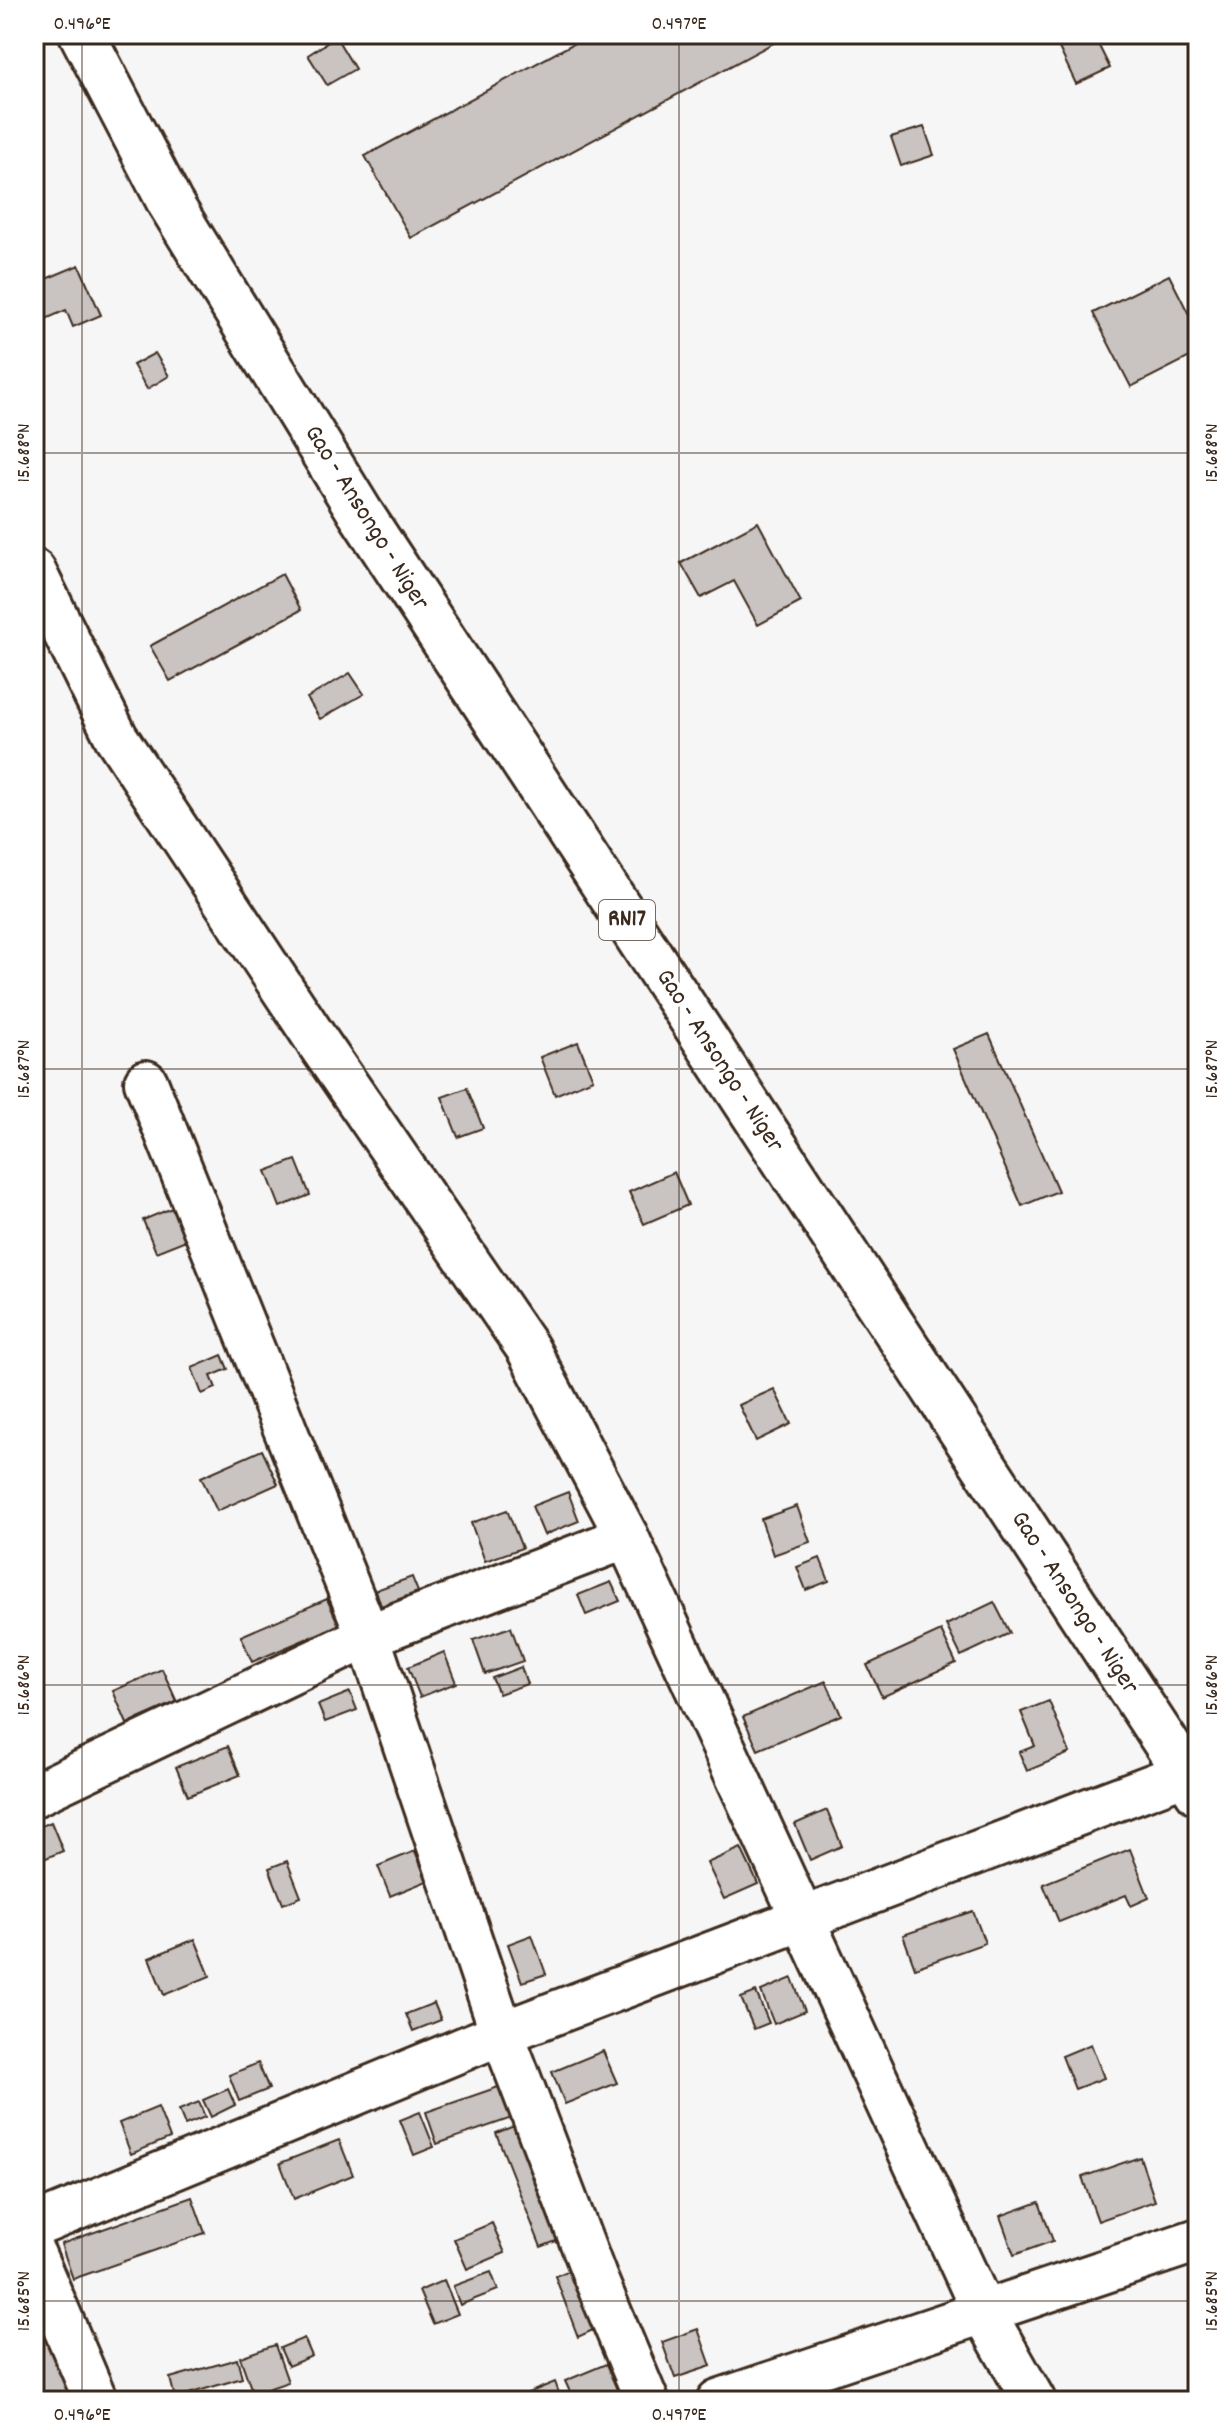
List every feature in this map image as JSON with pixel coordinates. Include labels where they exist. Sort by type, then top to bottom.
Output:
[{"type":"main road","name":"Gao - Ansongo - Niger","points":[[82,34],[170,203],[361,514],[1192,1782]]},
{"type":"street","points":[[34,571],[116,737],[528,1349],[627,1537],[983,2311],[1034,2401]]},
{"type":"street","points":[[146,1082],[368,1636],[502,2033],[595,2277],[647,2401]]},
{"type":"street","points":[[34,1795],[368,1636],[627,1537]]},
{"type":"street","points":[[34,2226],[502,2033],[801,1921],[1192,1782]]},
{"type":"street","points":[[718,2401],[1198,2240]]},
{"type":"street","points":[[34,2255],[96,2401]]},
{"type":"building","points":[[591,34],[790,34],[411,238],[365,156]]},
{"type":"building","points":[[1093,34],[1110,68],[1076,84],[1059,48]]},
{"type":"building","points":[[336,37],[355,69],[327,85],[308,55]]},
{"type":"building","points":[[924,127],[934,155],[901,166],[891,137]]},
{"type":"building","points":[[79,265],[101,315],[73,327],[66,310],[37,323],[34,316],[34,284]]},
{"type":"building","points":[[1169,275],[1198,332],[1198,353],[1131,387],[1093,313]]},
{"type":"building","points":[[155,353],[169,376],[147,389],[133,365]]},
{"type":"building","points":[[758,522],[801,602],[758,625],[734,581],[701,598],[681,563]]},
{"type":"building","points":[[282,574],[301,610],[170,681],[150,646]]},
{"type":"building","points":[[350,673],[364,694],[320,719],[307,698]]},
{"type":"building","points":[[989,1034],[1058,1191],[1022,1206],[953,1049]]},
{"type":"building","points":[[578,1042],[593,1079],[555,1095],[540,1057]]},
{"type":"building","points":[[467,1088],[483,1128],[458,1137],[442,1097]]},
{"type":"building","points":[[296,1160],[310,1195],[280,1207],[266,1171]]},
{"type":"building","points":[[674,1172],[688,1205],[644,1224],[629,1192]]},
{"type":"building","points":[[172,1208],[186,1240],[156,1252],[143,1220]]},
{"type":"building","points":[[222,1355],[228,1369],[211,1376],[216,1388],[202,1394],[192,1368]]},
{"type":"building","points":[[774,1389],[791,1424],[756,1441],[739,1405]]},
{"type":"building","points":[[262,1450],[278,1484],[217,1511],[201,1477]]},
{"type":"building","points":[[568,1492],[579,1521],[544,1535],[532,1506]]},
{"type":"building","points":[[797,1506],[810,1542],[773,1555],[761,1519]]},
{"type":"building","points":[[507,1510],[522,1548],[485,1561],[471,1523]]},
{"type":"building","points":[[820,1558],[829,1581],[806,1590],[797,1567]]},
{"type":"building","points":[[412,1577],[418,1592],[381,1606],[376,1590]]},
{"type":"building","points":[[611,1582],[620,1601],[586,1615],[578,1595]]},
{"type":"building","points":[[327,1599],[339,1625],[252,1662],[241,1636]]},
{"type":"building","points":[[994,1602],[1010,1633],[961,1656],[946,1625]]},
{"type":"building","points":[[511,1627],[523,1661],[485,1674],[473,1640]]},
{"type":"building","points":[[941,1631],[956,1663],[882,1697],[867,1665]]},
{"type":"building","points":[[444,1652],[456,1683],[420,1697],[408,1667]]},
{"type":"building","points":[[521,1667],[527,1684],[499,1694],[492,1678]]},
{"type":"building","points":[[162,1669],[177,1702],[127,1724],[113,1691]]},
{"type":"building","points":[[826,1681],[841,1715],[758,1750],[743,1717]]},
{"type":"building","points":[[350,1692],[357,1710],[325,1722],[318,1705]]},
{"type":"building","points":[[1049,1701],[1070,1753],[1027,1771],[1019,1752],[1035,1746],[1021,1712]]},
{"type":"building","points":[[228,1746],[240,1775],[188,1796],[176,1767]]},
{"type":"building","points":[[827,1810],[842,1846],[810,1860],[795,1824]]},
{"type":"building","points":[[51,1822],[63,1851],[34,1863],[34,1829]]},
{"type":"building","points":[[741,1848],[758,1884],[724,1899],[707,1863]]},
{"type":"building","points":[[1130,1849],[1149,1898],[1131,1906],[1126,1895],[1059,1922],[1043,1884]]},
{"type":"building","points":[[415,1851],[427,1881],[390,1896],[378,1866]]},
{"type":"building","points":[[287,1861],[301,1897],[283,1904],[269,1868]]},
{"type":"building","points":[[973,1911],[985,1943],[915,1968],[903,1935]]},
{"type":"building","points":[[532,1935],[546,1974],[522,1982],[508,1944]]},
{"type":"building","points":[[195,1939],[210,1976],[164,1995],[149,1958]]},
{"type":"building","points":[[792,1978],[805,2011],[774,2024],[761,1991]]},
{"type":"building","points":[[756,1992],[769,2023],[754,2029],[741,1998]]},
{"type":"building","points":[[434,2003],[441,2020],[413,2031],[406,2014]]},
{"type":"building","points":[[1091,2044],[1104,2078],[1075,2089],[1062,2056]]},
{"type":"building","points":[[603,2051],[617,2083],[565,2104],[552,2072]]},
{"type":"building","points":[[258,2063],[269,2089],[239,2101],[229,2075]]},
{"type":"building","points":[[501,2086],[512,2118],[437,2144],[426,2112]]},
{"type":"building","points":[[228,2089],[235,2105],[211,2117],[203,2100]]},
{"type":"building","points":[[199,2102],[205,2117],[185,2125],[179,2110]]},
{"type":"building","points":[[158,2107],[170,2138],[131,2154],[119,2123]]},
{"type":"building","points":[[420,2112],[434,2147],[414,2155],[400,2120]]},
{"type":"building","points":[[514,2126],[559,2240],[541,2247],[496,2133]]},
{"type":"building","points":[[339,2140],[353,2175],[294,2199],[280,2163]]},
{"type":"building","points":[[1140,2157],[1155,2201],[1098,2221],[1082,2177]]},
{"type":"building","points":[[192,2197],[205,2233],[73,2279],[61,2244]]},
{"type":"building","points":[[1039,2202],[1053,2241],[1014,2255],[1000,2216]]},
{"type":"building","points":[[492,2223],[505,2253],[467,2269],[454,2239]]},
{"type":"building","points":[[570,2270],[593,2330],[578,2337],[555,2276]]},
{"type":"building","points":[[491,2272],[498,2290],[460,2305],[453,2286]]},
{"type":"building","points":[[444,2280],[458,2314],[433,2324],[419,2291]]},
{"type":"building","points":[[34,2290],[75,2401],[34,2401]]},
{"type":"building","points":[[698,2329],[711,2366],[675,2378],[662,2342]]},
{"type":"building","points":[[304,2338],[312,2356],[288,2366],[280,2348]]},
{"type":"building","points":[[275,2345],[288,2382],[253,2394],[240,2357]]},
{"type":"building","points":[[237,2359],[242,2378],[175,2398],[170,2378]]},
{"type":"building","points":[[606,2364],[619,2394],[602,2401],[574,2401],[565,2381]]},
{"type":"building","points":[[555,2382],[562,2401],[532,2401],[528,2393]]}]
